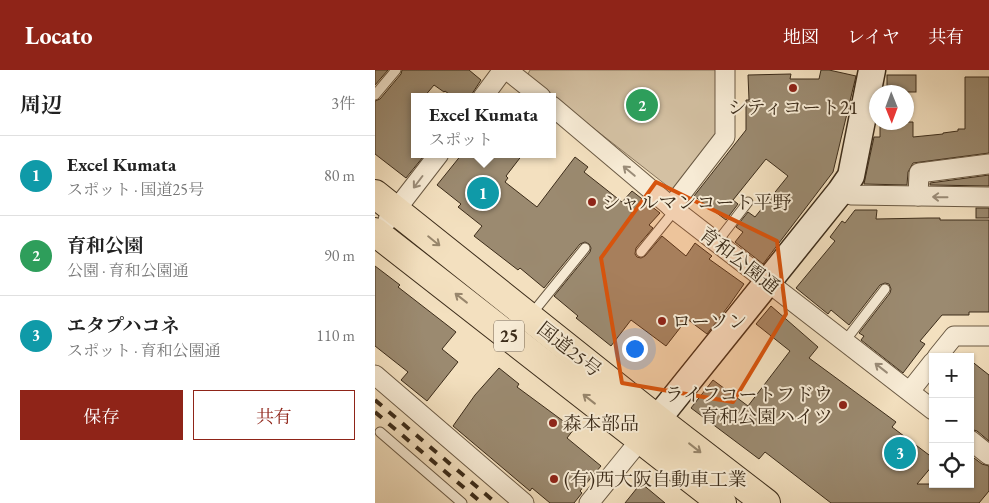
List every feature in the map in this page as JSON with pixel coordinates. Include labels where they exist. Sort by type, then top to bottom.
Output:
[{"type":"highway","name":"国道25号","points":[[375,194],[529,317],[649,429],[721,503]]},
{"type":"highway","name":"国道25号","points":[[376,234],[649,429],[766,503]]},
{"type":"street","points":[[486,93],[503,70]]},
{"type":"street","points":[[507,70],[536,93]]},
{"type":"street","points":[[673,208],[725,137],[725,70]]},
{"type":"street","points":[[589,503],[851,176],[872,70]]},
{"type":"street","name":"育和公園通","points":[[556,109],[673,208],[929,407]]},
{"type":"street","points":[[376,234],[436,158]]},
{"type":"street","points":[[918,196],[919,173],[989,164]]},
{"type":"street","points":[[840,192],[852,196],[989,197]]},
{"type":"street","points":[[940,353],[954,336],[989,336]]},
{"type":"street","points":[[910,391],[929,367]]},
{"type":"street","points":[[375,375],[524,503]]},
{"type":"street","points":[[974,443],[989,456]]},
{"type":"lane","points":[[375,96],[396,70]]},
{"type":"lane","points":[[717,242],[748,202]]},
{"type":"lane","points":[[641,252],[673,208]]},
{"type":"lane","points":[[529,317],[585,248]]},
{"type":"lane","points":[[845,341],[885,289]]},
{"type":"lane","points":[[380,432],[462,503]]},
{"type":"highlighted area","points":[[656,182],[777,241],[786,314],[733,402],[622,383],[601,258]]},
{"type":"shaded area","points":[[530,70],[721,70],[720,135],[675,192],[556,99],[556,93],[549,93],[527,76]]},
{"type":"building","points":[[375,70],[388,70],[375,85]]},
{"type":"building","points":[[402,70],[469,70],[481,80],[473,93],[448,93],[434,85],[427,93],[411,93],[411,158],[422,158],[406,178],[375,154],[375,101],[380,99],[401,74]]},
{"type":"building","points":[[821,70],[856,76],[833,172],[763,264],[735,242],[743,232],[736,227],[748,212],[755,217],[788,176],[766,159],[733,200],[738,204],[726,220],[694,196],[746,130],[746,100],[749,100],[748,75],[791,74],[790,79],[819,79]]},
{"type":"building","points":[[887,75],[916,75],[916,92],[914,92],[914,85],[887,85]]},
{"type":"building","points":[[965,77],[989,77],[989,153],[913,163],[908,172],[907,185],[864,184],[874,137],[880,137],[880,130],[913,130],[913,137],[943,134],[958,131],[958,129],[965,129]]},
{"type":"building","points":[[575,157],[588,167],[584,172],[622,202],[632,191],[660,213],[649,225],[653,228],[636,248],[635,254],[637,257],[645,256],[662,236],[686,256],[695,243],[712,256],[709,259],[744,284],[707,334],[687,319],[666,346],[631,320],[611,346],[576,318],[578,316],[554,296],[590,252],[589,244],[585,242],[580,244],[544,288],[520,268],[518,270],[474,236],[482,226],[458,207],[461,204],[437,185],[459,158],[520,158],[506,176],[508,178],[505,182],[537,207]]},
{"type":"building","points":[[989,175],[989,186],[930,185],[930,183]]},
{"type":"building","points":[[976,208],[989,208],[989,218],[976,218]]},
{"type":"building","points":[[855,210],[877,210],[876,219],[940,218],[940,220],[989,220],[989,312],[969,312],[969,315],[942,315],[920,341],[925,344],[903,373],[861,340],[864,336],[859,333],[890,293],[889,284],[880,285],[849,325],[831,310],[828,314],[796,288],[835,241],[830,237],[842,221],[845,223]]},
{"type":"building","points":[[375,266],[400,285],[398,287],[456,332],[442,349],[458,362],[427,401],[401,380],[408,372],[375,346]]},
{"type":"building","points":[[771,306],[818,347],[809,358],[896,422],[892,427],[929,455],[929,470],[917,484],[929,484],[929,488],[974,488],[974,458],[982,464],[989,466],[989,491],[979,503],[831,503],[765,452],[759,459],[691,408],[713,380],[748,406],[790,351],[756,324]]},
{"type":"building","points":[[974,363],[989,375],[989,441],[974,430]]},
{"type":"building","points":[[499,368],[519,384],[517,387],[574,429],[567,438],[601,466],[580,491],[582,493],[574,503],[550,503],[532,488],[530,491],[453,426],[475,395]]},
{"type":"building","points":[[641,483],[665,503],[625,503]]},
{"type":"railway","points":[[375,400],[496,503]]},
{"type":"railway","points":[[375,412],[482,503]]},
{"type":"place","name":"シティコート21","points":[[793,88]]},
{"type":"place","name":"育和公園","points":[[642,105]]},
{"type":"place","name":"Excel Kumata","points":[[483,193]]},
{"type":"place","name":"シャルマンコート平野","points":[[592,202]]},
{"type":"place","name":"ローソン","points":[[662,321]]},
{"type":"place","name":"ライフコートフドウ 育和公園ハイツ","points":[[843,405]]},
{"type":"place","name":"森本部品","points":[[553,423]]},
{"type":"place","name":"エタプハコネ","points":[[900,453]]},
{"type":"place","name":"(有)西大阪自動車工業","points":[[554,479]]}]
